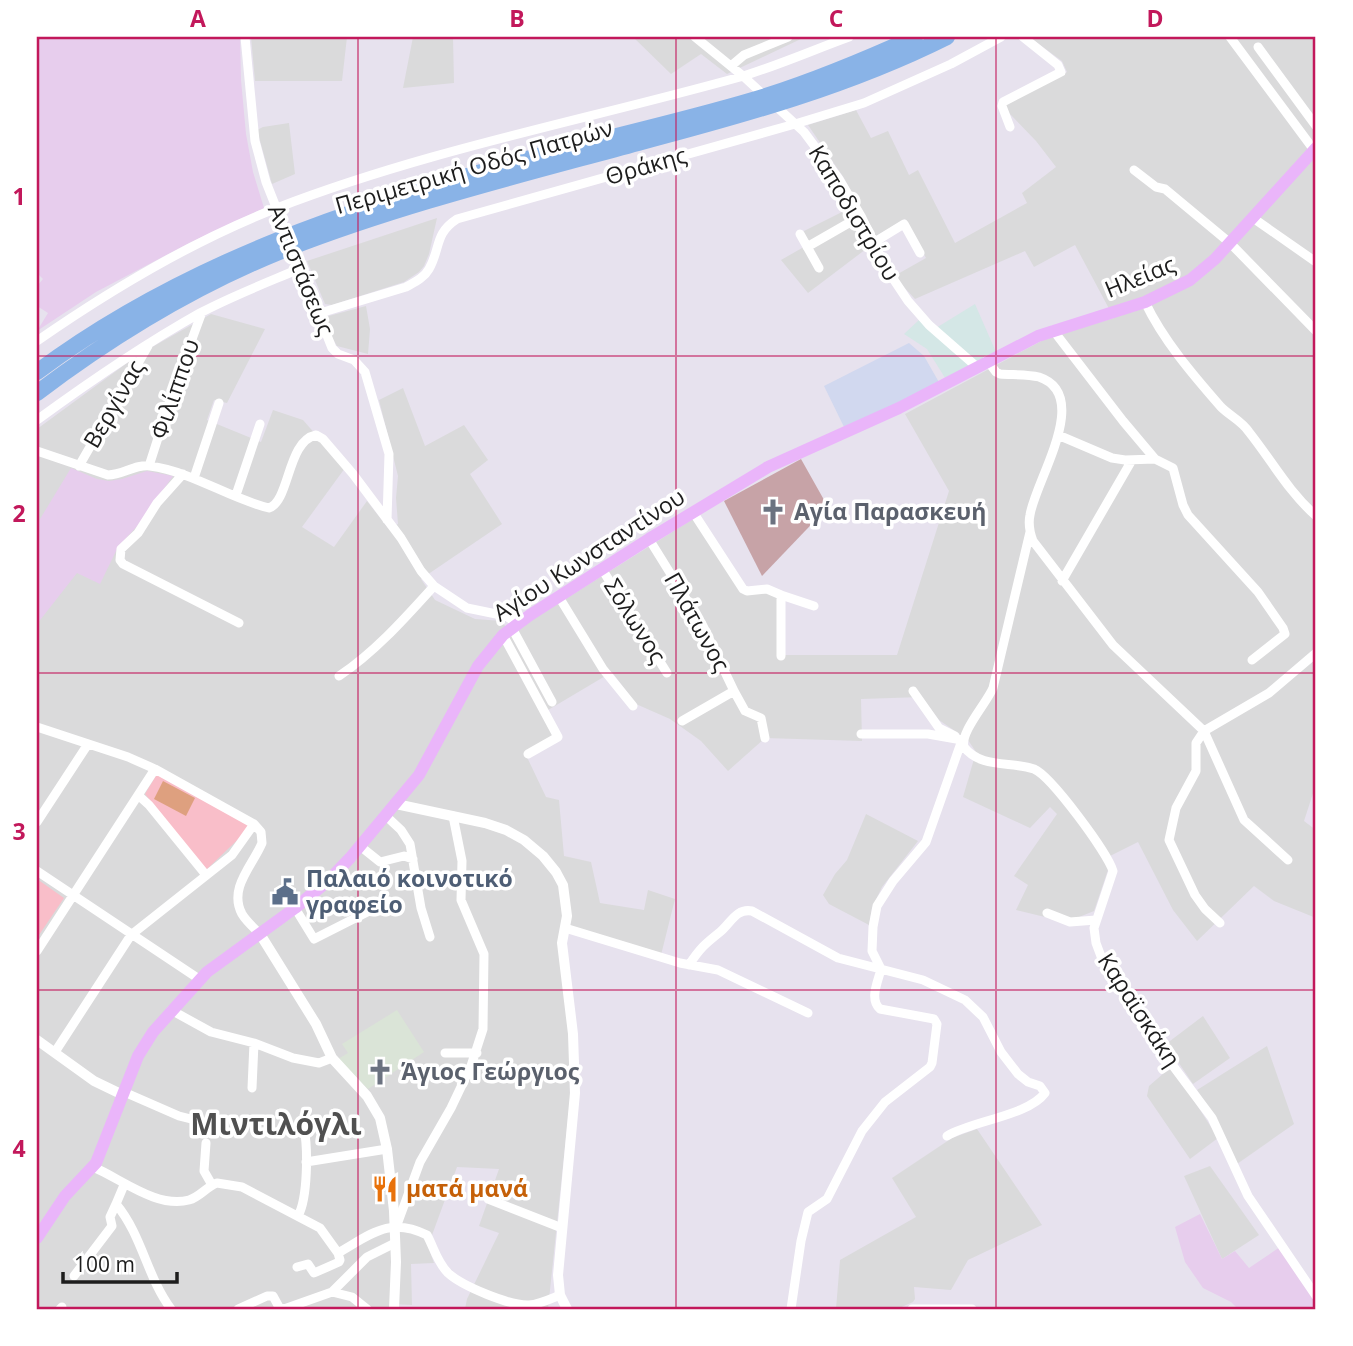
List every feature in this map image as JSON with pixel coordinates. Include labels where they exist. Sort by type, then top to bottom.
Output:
[{"type":"highway","name":"Περιμετρική Οδός Πατρών","points":[[778,98],[915,37]]},
{"type":"highway","name":"Περιμετρική Οδός Πατρών","points":[[37,372],[88,337],[164,292],[308,234],[388,214],[871,71],[947,37]]},
{"type":"highway","name":"Περιμετρική Οδός Πατρών","points":[[37,393],[75,365],[163,310],[273,247]]},
{"type":"main road","name":"Ηλείας","points":[[982,363],[1053,330],[1145,302],[1190,280],[1230,243],[1315,149]]},
{"type":"main road","name":"Αγίου Κωνσταντίνου","points":[[37,1238],[65,1196],[93,1167],[143,1046],[171,1010],[199,979],[295,908],[336,873],[396,804],[431,755],[478,666],[511,629],[649,539],[768,467],[899,408],[982,363]]},
{"type":"street","name":"Αντιστάσεως","points":[[245,37],[256,141],[275,209],[331,348],[354,360],[365,372],[389,453],[387,520]]},
{"type":"street","name":"Καποδιστρίου","points":[[695,37],[795,124],[831,168],[861,216],[891,276],[916,311],[996,372],[1038,377],[1051,384],[1061,401],[1063,415],[1058,435]]},
{"type":"street","points":[[37,341],[94,302],[181,253],[275,209],[439,155],[743,76],[849,37]]},
{"type":"street","name":"Θράκης","points":[[317,314],[406,287],[419,280],[429,268],[445,226],[457,219],[863,103],[951,64],[1001,37]]},
{"type":"street","points":[[1010,127],[1003,102],[1060,72],[1058,65],[1023,37]]},
{"type":"street","points":[[1230,37],[1315,149]]},
{"type":"street","points":[[731,66],[744,55],[784,38]]},
{"type":"street","points":[[1258,47],[1316,126]]},
{"type":"street","points":[[1134,170],[1156,187],[1165,189],[1230,243],[1316,331]]},
{"type":"street","points":[[807,247],[861,216]]},
{"type":"street","points":[[1253,218],[1316,262]]},
{"type":"street","points":[[873,243],[904,224],[920,253]]},
{"type":"street","points":[[800,234],[819,268]]},
{"type":"street","points":[[37,420],[98,376],[202,312],[299,269]]},
{"type":"street","points":[[1145,302],[1160,330],[1200,382],[1222,408],[1247,429],[1294,496],[1316,516]]},
{"type":"street","name":"Φιλίππου","points":[[149,466],[202,312]]},
{"type":"street","points":[[1053,330],[1155,459],[1173,468],[1188,515],[1258,592],[1285,631],[1252,660]]},
{"type":"street","name":"Βεργίνας","points":[[79,466],[150,343]]},
{"type":"street","points":[[194,478],[219,403]]},
{"type":"street","points":[[236,495],[260,424]]},
{"type":"street","points":[[37,451],[114,475],[149,466],[183,474],[266,508],[275,506],[303,444],[316,435],[323,439],[353,474],[434,586],[467,608],[506,616],[558,737],[528,754]]},
{"type":"street","points":[[791,1309],[808,1212],[827,1199],[862,1131],[885,1102],[932,1063],[937,1024],[934,1019],[880,1009],[875,1004],[881,969],[872,951],[877,906],[893,881],[926,842],[962,740],[993,688],[1030,532],[1030,515],[1058,435],[1112,458],[1155,459]]},
{"type":"street","points":[[1062,581],[1132,460]]},
{"type":"street","points":[[183,474],[157,503],[138,533],[122,547],[119,559],[123,564],[239,623]]},
{"type":"street","points":[[693,512],[743,589],[767,589],[814,606]]},
{"type":"street","points":[[1030,532],[1039,550],[1113,645],[1204,731],[1244,820],[1288,860]]},
{"type":"street","name":"Πλάτωνος","points":[[649,539],[703,626],[734,691],[682,721]]},
{"type":"street","name":"Σόλωνος","points":[[602,569],[667,673]]},
{"type":"street","points":[[340,676],[412,611],[434,586]]},
{"type":"street","points":[[781,595],[781,656]]},
{"type":"street","points":[[559,597],[603,669],[633,706]]},
{"type":"street","points":[[511,629],[552,702]]},
{"type":"street","points":[[1220,923],[1195,895],[1169,840],[1176,808],[1196,771],[1196,743],[1204,731],[1269,693],[1316,653]]},
{"type":"street","points":[[734,691],[746,711],[761,718],[765,738]]},
{"type":"street","name":"Καραϊσκάκη","points":[[914,691],[939,728],[962,740],[968,752],[980,759],[1037,770],[1088,826],[1113,871],[1096,920],[1094,936],[1107,966],[1147,1031],[1212,1118],[1248,1196],[1316,1296]]},
{"type":"street","points":[[37,727],[155,769],[254,824],[262,837],[255,857],[244,875],[237,899],[244,918],[260,934],[316,1024],[332,1058],[358,1085],[375,1109],[383,1128],[394,1225],[394,1309]]},
{"type":"street","points":[[862,734],[928,734],[962,740]]},
{"type":"street","points":[[37,822],[89,744]]},
{"type":"street","points":[[37,951],[155,769]]},
{"type":"street","points":[[139,796],[206,875]]},
{"type":"street","points":[[396,804],[506,830],[524,840],[551,864],[565,892],[567,916],[562,943],[573,1034],[575,1093],[558,1275],[560,1295],[567,1309]]},
{"type":"street","points":[[386,816],[406,836],[430,937]]},
{"type":"street","points":[[338,1253],[398,1222],[421,1162],[477,1053],[483,1029],[484,954],[461,900],[461,852],[453,817]]},
{"type":"street","points":[[55,1052],[131,935],[238,849],[254,824]]},
{"type":"street","points":[[360,846],[380,862],[404,856],[413,859]]},
{"type":"street","points":[[37,871],[199,979]]},
{"type":"street","points":[[295,908],[314,939],[389,901]]},
{"type":"street","points":[[689,965],[704,943],[720,932],[735,915],[745,910],[801,936],[838,958],[923,980],[965,1000],[983,1017],[1001,1052],[1018,1074],[1044,1089],[1045,1093],[1037,1100],[947,1136]]},
{"type":"street","points":[[1047,913],[1070,922],[1096,920]]},
{"type":"street","points":[[565,929],[689,965],[718,970],[808,1013]]},
{"type":"street","points":[[171,1010],[211,1032],[254,1043],[293,1058],[319,1063],[332,1058]]},
{"type":"street","points":[[37,1040],[94,1081],[179,1116],[219,1126]]},
{"type":"street","points":[[252,1088],[254,1043]]},
{"type":"street","points":[[445,1053],[477,1053]]},
{"type":"street","points":[[298,1216],[303,1202],[306,1162],[304,1128]]},
{"type":"street","points":[[206,1143],[204,1171],[212,1185]]},
{"type":"street","points":[[306,1162],[387,1149]]},
{"type":"street","points":[[93,1167],[124,1185],[161,1198],[185,1201],[197,1197],[212,1185],[229,1184],[242,1187],[320,1228],[340,1260],[314,1273],[308,1264],[297,1267]]},
{"type":"street","points":[[74,1276],[112,1226],[110,1217],[124,1185]]},
{"type":"street","points":[[488,1199],[562,1228]]},
{"type":"street","points":[[116,1204],[130,1224],[158,1290],[171,1309]]},
{"type":"street","points":[[394,1225],[427,1235],[440,1263],[447,1272],[464,1284],[519,1305],[544,1302],[560,1295]]},
{"type":"street","points":[[238,1309],[272,1296],[281,1309],[332,1292],[367,1257],[395,1243]]},
{"type":"street","points":[[332,1292],[352,1297],[367,1309]]},
{"type":"street","points":[[912,1309],[972,1309]]},
{"type":"shaded area","points":[[37,37],[240,37],[246,134],[253,172],[264,208],[191,242],[96,292],[37,331],[48,313],[37,306],[37,286],[43,279],[37,273]]},
{"type":"shaded area","points":[[251,37],[347,37],[342,81],[255,81]]},
{"type":"shaded area","points":[[413,37],[453,37],[454,83],[403,88]]},
{"type":"shaded area","points":[[633,37],[805,37],[727,74],[701,54],[671,74]]},
{"type":"shaded area","points":[[1029,37],[1316,37],[1316,784],[1304,821],[1316,830],[1316,918],[1274,901],[1254,886],[1197,941],[1173,910],[1138,842],[1106,858],[1109,867],[1094,911],[1074,919],[1045,917],[1016,910],[1028,885],[1014,876],[1057,814],[1050,807],[1030,828],[963,797],[976,752],[968,740],[939,720],[922,697],[861,699],[862,741],[765,738],[728,771],[701,741],[670,719],[636,704],[612,672],[543,713],[555,737],[525,753],[546,797],[559,800],[564,856],[591,862],[600,903],[644,910],[648,890],[675,899],[661,955],[562,926],[570,1099],[548,1309],[465,1309],[467,1299],[499,1233],[479,1226],[499,1169],[457,1167],[428,1246],[434,1263],[411,1264],[412,1305],[391,1304],[390,1309],[37,1309],[37,429],[138,355],[211,314],[265,329],[227,403],[214,400],[207,420],[261,442],[273,410],[303,420],[345,468],[302,527],[334,547],[367,501],[388,528],[398,524],[398,476],[379,400],[403,388],[425,446],[464,425],[488,460],[470,474],[502,524],[421,579],[435,600],[475,619],[502,621],[505,626],[519,628],[693,519],[742,593],[769,592],[777,597],[777,655],[897,655],[949,491],[905,414],[1047,338],[1114,318],[1075,245],[1034,267],[1025,251],[915,299],[896,275],[926,258],[905,219],[868,241],[870,246],[808,293],[781,260],[809,244],[802,232],[858,204],[808,125],[856,110],[871,138],[888,131],[909,175],[918,170],[955,243],[1027,203],[1022,193],[1056,167],[1008,112],[1005,105],[1067,72],[1062,61]]},
{"type":"shaded area","points":[[289,123],[295,174],[272,184],[257,130]]},
{"type":"shaded area","points":[[437,218],[429,254],[419,272],[404,282],[332,305],[325,304],[307,261]]},
{"type":"shaded area","points":[[975,304],[996,352],[977,364],[936,328]]},
{"type":"shaded area","points":[[366,306],[370,329],[368,354],[337,346],[325,317]]},
{"type":"shaded area","points":[[919,320],[971,367],[947,381],[927,349],[904,334]]},
{"type":"shaded area","points":[[909,343],[924,356],[940,384],[845,429],[824,386]]},
{"type":"shaded area","points":[[801,459],[828,507],[762,576],[724,501]]},
{"type":"shaded area","points":[[71,468],[109,481],[147,471],[173,476],[139,524],[118,547],[100,584],[77,573],[37,624],[37,524]]},
{"type":"shaded area","points":[[157,774],[253,825],[206,870],[145,794]]},
{"type":"shaded area","points":[[163,781],[195,798],[186,816],[154,799]]},
{"type":"shaded area","points":[[866,814],[918,841],[882,887],[872,908],[869,925],[829,904],[823,895],[847,860]]},
{"type":"shaded area","points":[[37,879],[64,898],[37,938]]},
{"type":"shaded area","points":[[397,1010],[424,1052],[368,1089],[338,1059],[348,1053],[342,1044]]},
{"type":"shaded area","points":[[1203,1016],[1230,1058],[1193,1084],[1166,1044]]},
{"type":"shaded area","points":[[1267,1046],[1294,1124],[1237,1164],[1221,1128],[1197,1090]]},
{"type":"shaded area","points":[[1172,1066],[1218,1138],[1190,1159],[1147,1096],[1149,1086]]},
{"type":"shaded area","points":[[977,1129],[1042,1225],[968,1260],[951,1290],[914,1287],[913,1302],[897,1309],[836,1309],[840,1260],[916,1217],[892,1178],[952,1138]]},
{"type":"shaded area","points":[[1210,1166],[1259,1235],[1222,1259],[1184,1176]]},
{"type":"shaded area","points":[[1200,1214],[1222,1259],[1235,1251],[1249,1268],[1280,1247],[1316,1303],[1316,1309],[1238,1309],[1231,1302],[1203,1288],[1185,1262],[1175,1227]]},
{"type":"place","name":"Αγία Παρασκευή","points":[[773,512]]},
{"type":"place","name":"Παλαιό κοινοτικό γραφείο","points":[[285,892]]},
{"type":"place","name":"Άγιος Γεώργιος","points":[[380,1072]]},
{"type":"place","name":"ματά μανά","points":[[385,1189]]},
{"type":"district","name":"Μιντιλόγλι","points":[[276,1125]]}]
